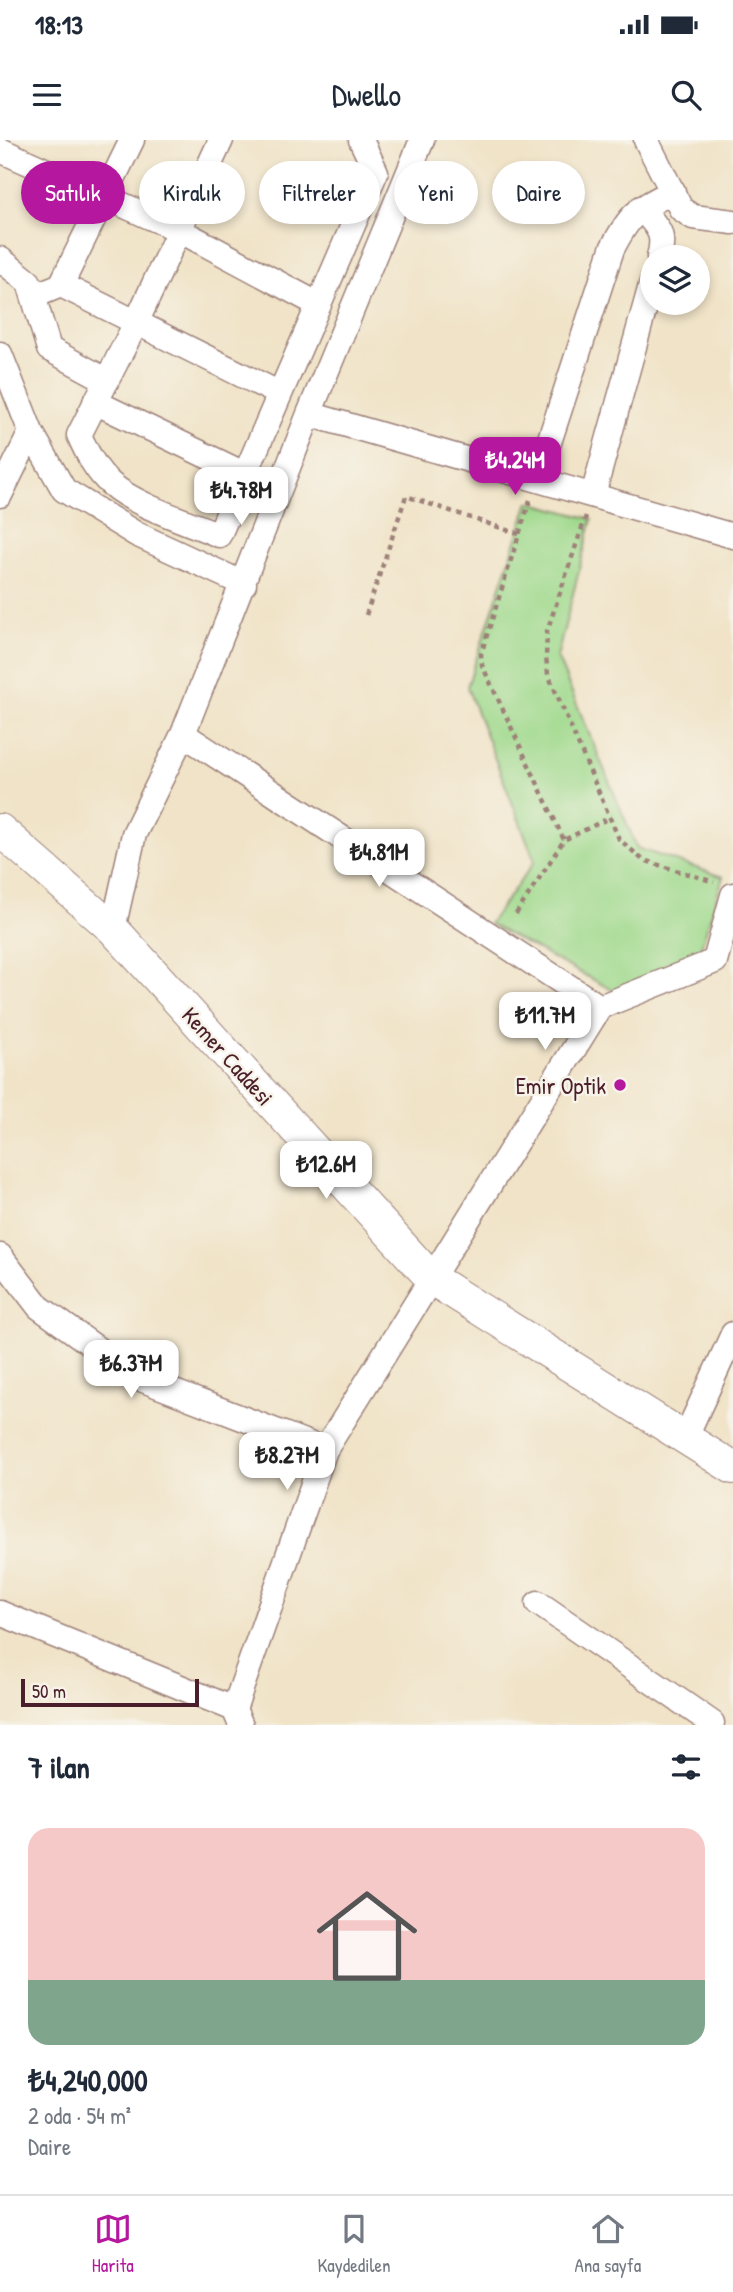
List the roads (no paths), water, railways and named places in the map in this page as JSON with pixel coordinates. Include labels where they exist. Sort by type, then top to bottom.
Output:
[{"type":"main road","name":"Kemer Caddesi","points":[[0,830],[113,929],[432,1279],[733,1468]]},
{"type":"street","points":[[121,161],[132,140]]},
{"type":"street","points":[[221,140],[136,323],[79,435],[91,460],[112,485],[139,501],[219,535],[376,172],[361,140]]},
{"type":"street","points":[[113,929],[134,834],[183,734],[309,414],[422,140]]},
{"type":"street","points":[[646,140],[681,209],[694,217],[733,222]]},
{"type":"street","points":[[0,150],[25,161]]},
{"type":"street","points":[[537,479],[612,249],[626,222],[640,208],[673,191]]},
{"type":"street","points":[[125,205],[179,230],[319,305]]},
{"type":"street","points":[[640,208],[659,230],[662,245]]},
{"type":"street","points":[[34,296],[61,285],[90,224]]},
{"type":"street","points":[[0,259],[29,282],[49,349],[100,391],[246,475]]},
{"type":"street","points":[[61,285],[280,394]]},
{"type":"street","points":[[593,495],[643,315]]},
{"type":"street","points":[[0,354],[31,432],[64,490],[136,534],[244,584]]},
{"type":"street","points":[[309,414],[733,536]]},
{"type":"street","points":[[0,495],[31,432]]},
{"type":"street","points":[[183,734],[600,1007]]},
{"type":"street","points":[[0,1613],[238,1717],[326,1450],[600,1007],[724,965],[727,890]]},
{"type":"street","points":[[0,1256],[39,1307],[138,1378],[326,1450]]},
{"type":"street","points":[[685,1438],[733,1334]]},
{"type":"street","points":[[538,1603],[712,1723],[710,1725]]},
{"type":"place","name":"Emir Optik","points":[[620,1085]]}]
